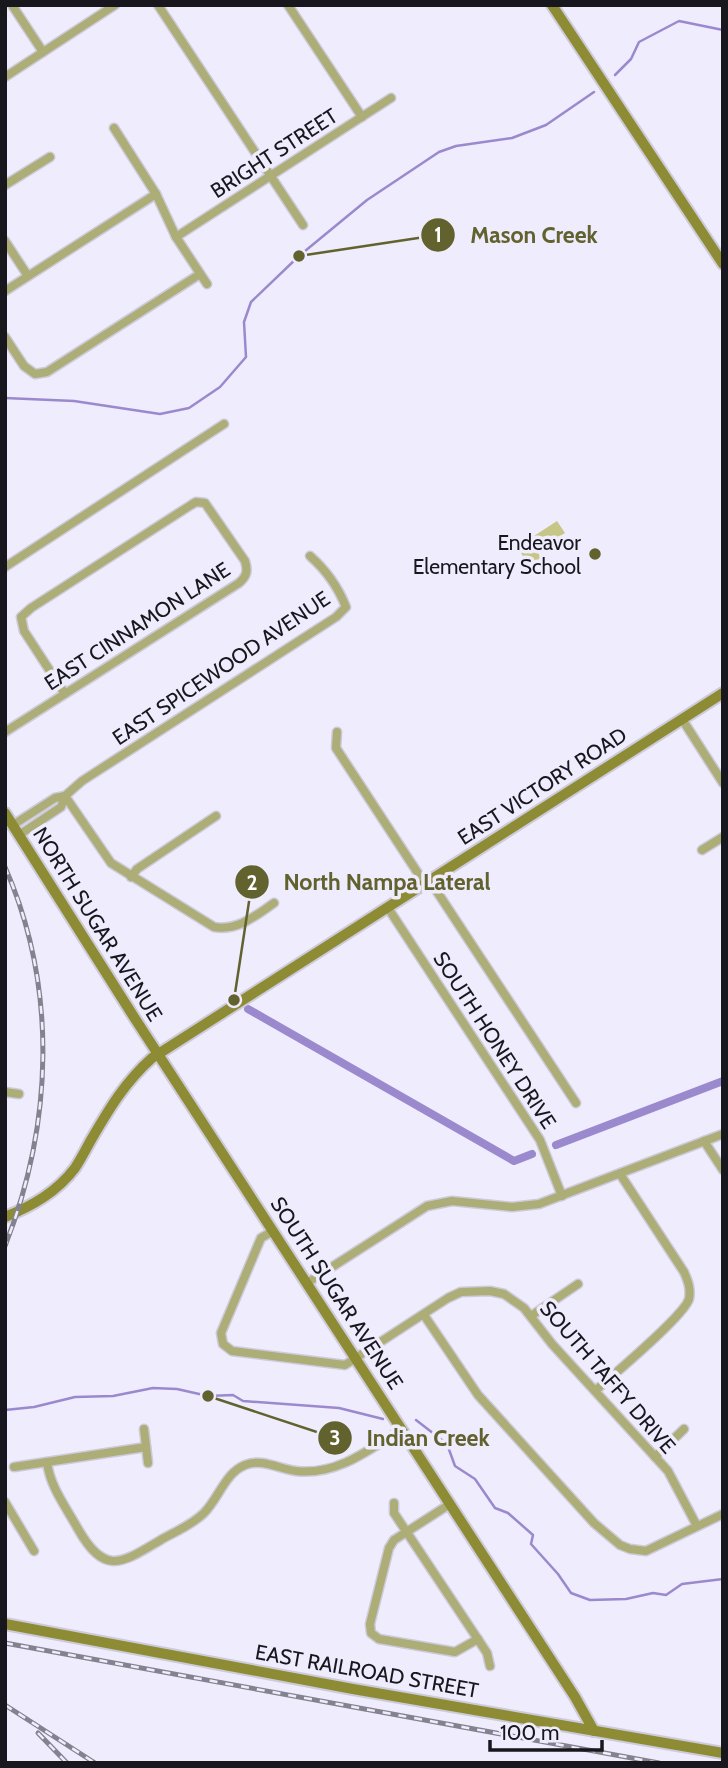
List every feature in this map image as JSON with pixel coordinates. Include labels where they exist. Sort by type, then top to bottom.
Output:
[{"type":"street","points":[[12,5],[43,52]]},
{"type":"street","points":[[5,77],[115,5]]},
{"type":"street","points":[[158,5],[303,225]]},
{"type":"street","points":[[288,5],[362,117]]},
{"type":"street","points":[[552,5],[723,264]]},
{"type":"street","name":"BRIGHT STREET","points":[[176,237],[390,98]]},
{"type":"street","points":[[114,128],[156,194],[176,237],[207,284]]},
{"type":"street","points":[[5,186],[50,157]]},
{"type":"street","points":[[5,290],[156,194]]},
{"type":"street","points":[[5,242],[28,276]]},
{"type":"street","points":[[5,337],[24,366],[35,374],[47,372],[200,274]]},
{"type":"street","points":[[5,566],[224,424]]},
{"type":"street","name":"EAST CINNAMON LANE","points":[[5,732],[65,694],[245,577],[248,570],[245,561],[210,507],[201,502],[191,505],[21,617],[24,631],[65,694]]},
{"type":"street","name":"EAST SPICEWOOD AVENUE","points":[[19,835],[61,807],[65,796],[82,781],[336,617],[346,607],[341,595],[321,566],[310,556]]},
{"type":"street","name":"EAST VICTORY ROAD","points":[[5,1217],[35,1203],[57,1187],[75,1167],[120,1090],[136,1072],[158,1055],[723,693]]},
{"type":"street","points":[[682,719],[723,783]]},
{"type":"street","points":[[337,732],[336,748],[576,1103]]},
{"type":"street","points":[[65,796],[111,863],[214,927],[236,927],[274,903]]},
{"type":"street","name":"EAST SPICEWOOD AVENUE","points":[[13,825],[55,798],[65,796]]},
{"type":"street","name":"NORTH SUGAR AVENUE","points":[[5,813],[158,1055]]},
{"type":"street","points":[[131,877],[137,869],[216,816]]},
{"type":"street","points":[[702,850],[723,837]]},
{"type":"street","name":"SOUTH HONEY DRIVE","points":[[388,908],[540,1140],[562,1196]]},
{"type":"street","name":"SOUTH SUGAR AVENUE","points":[[158,1055],[575,1697],[594,1731]]},
{"type":"street","points":[[5,1092],[19,1094]]},
{"type":"street","points":[[307,1283],[427,1206],[452,1201],[525,1207],[562,1196],[723,1134]]},
{"type":"street","points":[[704,1142],[723,1170]]},
{"type":"street","points":[[595,1391],[679,1314],[689,1298],[689,1282],[684,1272],[620,1174]]},
{"type":"street","points":[[273,1231],[261,1238],[221,1334],[223,1343],[232,1351],[345,1365],[356,1358]]},
{"type":"street","points":[[531,1317],[578,1283]]},
{"type":"street","name":"SOUTH TAFFY DRIVE","points":[[356,1358],[448,1298],[475,1290],[504,1294],[518,1302],[552,1344],[672,1477],[696,1526]]},
{"type":"street","points":[[424,1315],[478,1395],[607,1535],[629,1549],[646,1551],[723,1514]]},
{"type":"street","points":[[144,1429],[148,1463]]},
{"type":"street","points":[[47,1462],[50,1481],[88,1546],[94,1553],[108,1560],[123,1560],[195,1521],[210,1507],[231,1474],[241,1466],[259,1462],[297,1471],[323,1470],[354,1459],[402,1429]]},
{"type":"street","points":[[655,1457],[684,1429]]},
{"type":"street","points":[[14,1467],[146,1447]]},
{"type":"street","points":[[5,1502],[34,1551]]},
{"type":"street","points":[[394,1503],[394,1513],[487,1653],[490,1666]]},
{"type":"street","points":[[450,1504],[394,1540],[389,1548],[370,1624],[371,1633],[379,1639],[455,1652],[478,1639]]},
{"type":"street","name":"EAST RAILROAD STREET","points":[[5,1625],[723,1753]]},
{"type":"green space","points":[[557,521],[565,533],[537,551],[541,558],[529,565],[517,547]]},
{"type":"waterway","points":[[615,75],[631,59],[639,42],[679,21],[723,30]]},
{"type":"waterway","points":[[5,398],[74,401],[160,414],[189,408],[220,387],[246,357],[244,322],[251,302],[299,256],[367,200],[439,152],[456,146],[512,138],[546,125],[594,92]]},
{"type":"waterway","points":[[248,1009],[514,1161],[532,1154]]},
{"type":"waterway","points":[[556,1145],[723,1081]]},
{"type":"waterway","points":[[5,1410],[34,1407],[75,1397],[113,1396],[153,1388],[177,1389],[208,1396],[233,1395],[243,1401],[339,1408],[383,1419]]},
{"type":"waterway","points":[[416,1420],[447,1444],[455,1466],[475,1479],[495,1508],[508,1513],[533,1535],[531,1544],[571,1593],[590,1600],[626,1599],[653,1593],[666,1595],[682,1584],[723,1579]]},
{"type":"railway","points":[[5,867],[22,913],[34,960],[41,1008],[43,1056],[33,1152],[21,1200],[5,1246]]},
{"type":"railway","points":[[5,1643],[659,1763]]},
{"type":"railway","points":[[5,1705],[95,1763]]},
{"type":"railway","points":[[38,1733],[67,1763]]},
{"type":"place","name":"Mason Creek","points":[[299,256]]},
{"type":"place","name":"Endeavor Elementary School","points":[[595,554]]},
{"type":"place","name":"North Nampa Lateral","points":[[234,1000]]},
{"type":"place","name":"Indian Creek","points":[[208,1396]]}]
